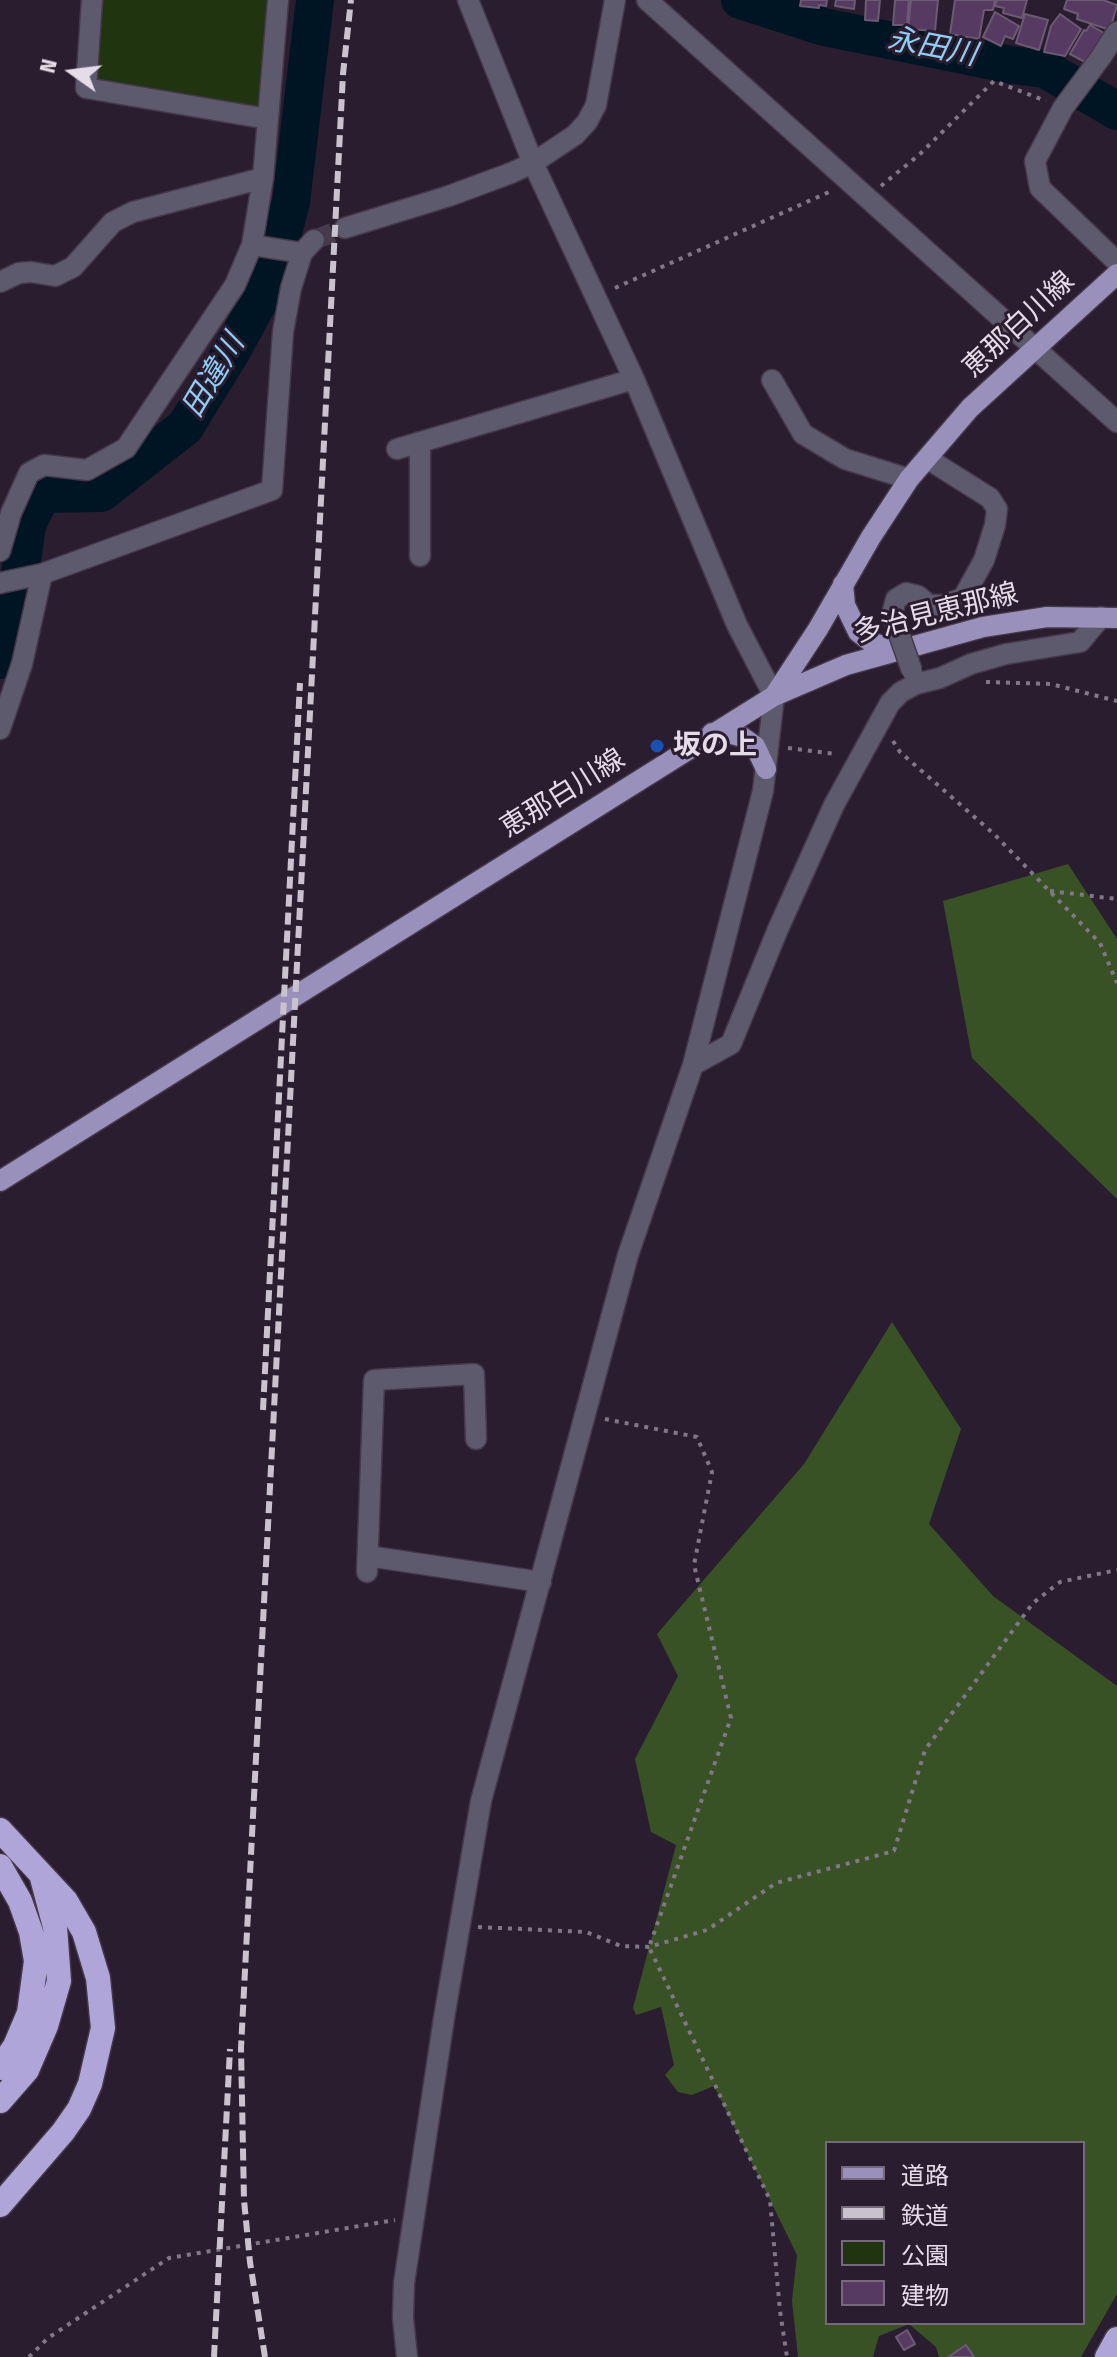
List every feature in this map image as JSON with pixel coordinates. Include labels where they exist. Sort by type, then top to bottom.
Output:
[{"type":"highway","points":[[0,1830],[66,1901],[84,1932],[98,1978],[103,2028],[90,2084],[79,2109],[0,2205]]},
{"type":"highway","points":[[0,1866],[20,1901],[31,1932],[36,1961],[29,2013],[15,2046],[0,2068]]},
{"type":"highway","points":[[0,2101],[27,2070],[46,2026],[59,1981],[55,1927],[41,1875]]},
{"type":"main road","name":"恵那白川線","points":[[0,1181],[774,696],[909,479],[970,408],[1117,274]]},
{"type":"main road","points":[[843,584],[845,605],[858,632],[871,642],[894,650]]},
{"type":"main road","name":"多治見恵那線","points":[[774,696],[846,665],[983,627],[1047,617],[1109,618]]},
{"type":"main road","points":[[712,733],[742,737],[755,746],[766,769]]},
{"type":"street","points":[[92,0],[86,88],[268,119]]},
{"type":"street","points":[[0,551],[11,513],[29,473],[44,465],[87,470],[126,448],[235,285],[252,245],[263,178],[278,0]]},
{"type":"street","points":[[407,2357],[403,2318],[404,2283],[481,1801],[628,1255],[693,1065],[763,791],[774,696],[737,625],[634,379],[533,163],[468,0]]},
{"type":"street","points":[[345,228],[449,196],[533,163],[575,135],[596,105],[615,0]]},
{"type":"street","points":[[647,0],[1117,422]]},
{"type":"street","points":[[1117,32],[1063,108],[1035,161],[1040,188],[1117,262]]},
{"type":"street","points":[[0,282],[19,273],[55,276],[73,267],[113,222],[133,212],[263,178]]},
{"type":"street","points":[[0,583],[42,574],[272,490],[283,332],[291,288],[308,247],[252,245]]},
{"type":"street","points":[[397,449],[634,379]]},
{"type":"street","points":[[772,380],[803,434],[845,459],[909,479]]},
{"type":"street","points":[[420,442],[420,556]]},
{"type":"street","points":[[914,677],[892,614],[896,599],[906,593],[918,596],[929,605],[944,605],[963,598],[984,560],[997,509],[990,498],[928,459]]},
{"type":"street","points":[[0,729],[22,664],[42,574]]},
{"type":"street","points":[[693,1065],[731,1044],[834,805],[879,722],[914,677],[945,676],[971,664],[1006,654],[1080,642],[1109,618]]},
{"type":"street","points":[[476,1439],[474,1374],[374,1380],[368,1564],[541,1582]]},
{"type":"path","points":[[866,198],[920,154],[994,81],[1063,108]]},
{"type":"path","points":[[611,290],[828,193],[846,177]]},
{"type":"path","points":[[945,676],[959,682],[1051,684],[1117,701]]},
{"type":"path","points":[[879,722],[900,752],[994,834],[1100,943],[1117,983]]},
{"type":"path","points":[[788,748],[836,754]]},
{"type":"path","points":[[1048,890],[1117,899]]},
{"type":"path","points":[[586,1415],[697,1437],[712,1472],[694,1565],[731,1718],[649,1947],[770,2200],[787,2357]]},
{"type":"path","points":[[460,1926],[586,1932],[621,1946],[649,1947],[707,1930],[776,1883],[894,1851],[925,1750],[1033,1603],[1060,1582],[1117,1570]]},
{"type":"path","points":[[29,2357],[48,2338],[169,2258],[391,2220],[414,2219]]},
{"type":"green space","points":[[101,0],[268,0],[263,107],[258,112],[94,83]]},
{"type":"green space","points":[[1068,864],[1117,939],[1117,1199],[972,1058],[943,901]]},
{"type":"green space","points":[[892,1322],[961,1429],[929,1524],[993,1596],[1117,1686],[1117,2294],[1081,2357],[939,2357],[936,2347],[910,2325],[1085,2325],[1085,2141],[825,2141],[825,2325],[906,2325],[879,2336],[873,2357],[798,2357],[792,2301],[797,2255],[714,2086],[692,2095],[678,2092],[665,2075],[674,2065],[661,2007],[636,2015],[633,2008],[676,1845],[651,1832],[635,1759],[678,1676],[657,1634],[804,1464]]},
{"type":"building","points":[[801,0],[827,0],[826,6],[819,5],[819,8],[800,6]]},
{"type":"building","points":[[836,0],[855,0],[854,9],[835,6]]},
{"type":"building","points":[[866,0],[880,0],[878,21],[865,20]]},
{"type":"building","points":[[895,0],[909,0],[907,25],[893,25]]},
{"type":"building","points":[[911,0],[938,0],[935,31],[908,29]]},
{"type":"building","points":[[955,0],[995,0],[993,10],[984,10],[979,39],[950,34]]},
{"type":"building","points":[[997,0],[1027,0],[1022,18],[1003,13],[1004,8],[995,6]]},
{"type":"building","points":[[1067,0],[1103,0],[1117,5],[1110,30],[1077,19],[1078,14],[1064,9]]},
{"type":"building","points":[[995,12],[1019,26],[1013,39],[1005,36],[1001,46],[983,37]]},
{"type":"building","points":[[1025,14],[1048,20],[1039,50],[1016,43]]},
{"type":"building","points":[[1060,14],[1081,29],[1065,56],[1044,52],[1051,26]]},
{"type":"building","points":[[1090,25],[1104,33],[1087,63],[1070,54]]},
{"type":"building","points":[[907,2330],[915,2344],[904,2350],[896,2337]]},
{"type":"building","points":[[966,2345],[974,2357],[948,2357]]},
{"type":"waterway","name":"田違川","points":[[0,660],[16,603],[27,525],[42,494],[101,493],[185,427],[271,279],[291,202],[315,0]]},
{"type":"waterway","name":"永田川","points":[[740,0],[824,27],[1045,69],[1117,111]]},
{"type":"tunnel","points":[[314,240],[345,228]]},
{"type":"railway","points":[[265,2357],[244,2200],[241,2048],[343,74],[351,0]]},
{"type":"railway","points":[[263,1410],[300,683]]},
{"type":"railway","points":[[214,2357],[230,2049]]},
{"type":"place","name":"坂の上","points":[[657,746]]}]
